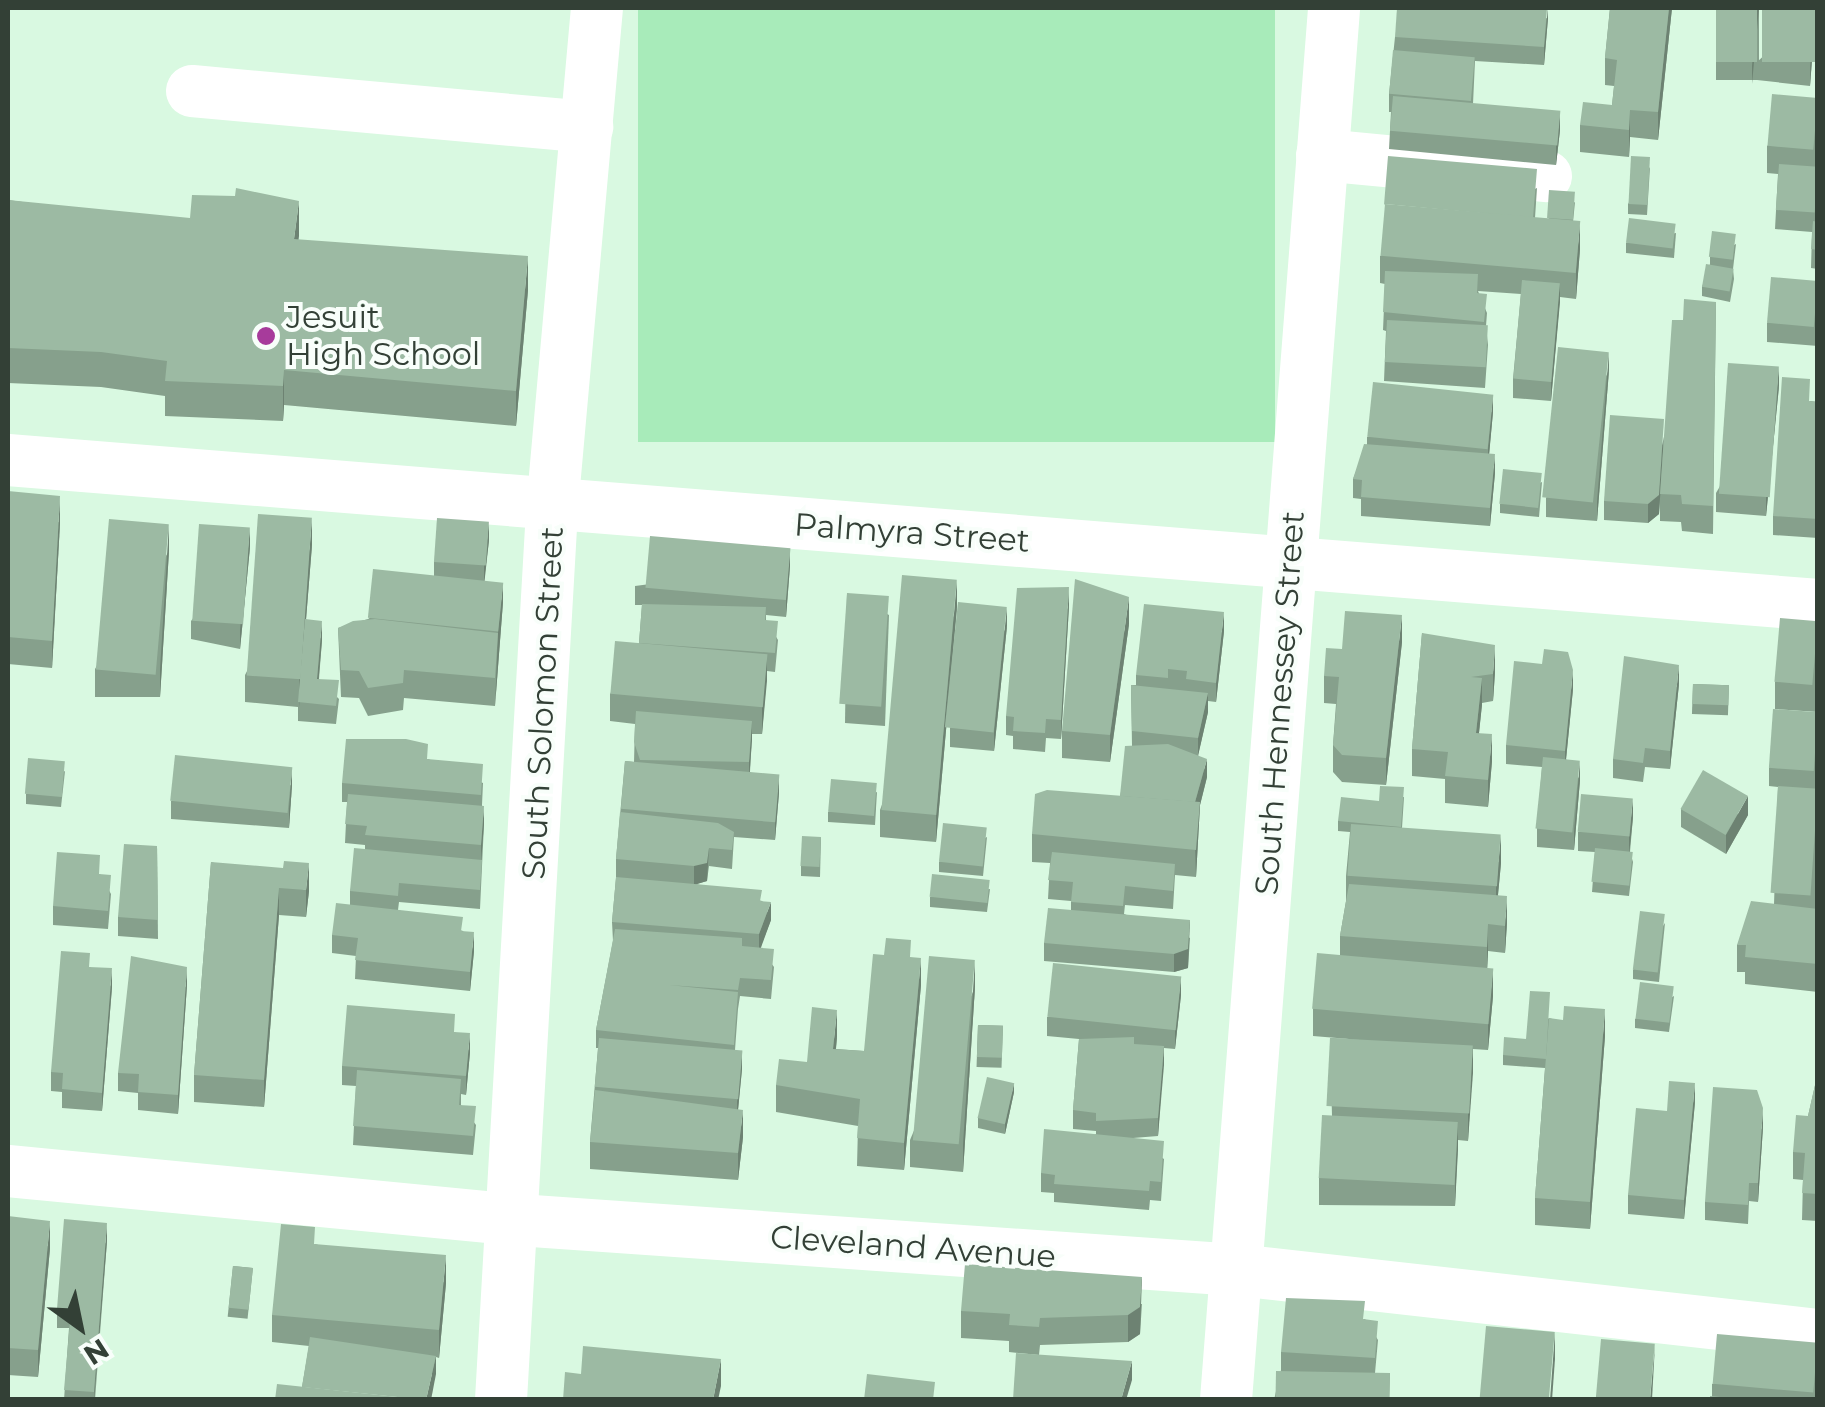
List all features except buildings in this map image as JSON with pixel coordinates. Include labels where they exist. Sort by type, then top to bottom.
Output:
[{"type":"street","name":"South Solomon Street","points":[[502,1400],[518,1220],[552,509],[597,8]]},
{"type":"street","name":"South Hennessey Street","points":[[1226,1400],[1334,8]]},
{"type":"street","points":[[192,91],[587,127]]},
{"type":"street","points":[[1322,155],[1546,176]]},
{"type":"street","name":"Palmyra Street","points":[[8,460],[552,509],[1290,558],[1818,605]]},
{"type":"street","name":"Cleveland Avenue","points":[[8,1171],[518,1220],[1237,1270],[1818,1335]]},
{"type":"green space","points":[[638,8],[1275,8],[1275,442],[638,442]]},
{"type":"place","name":"Jesuit High School","points":[[266,336]]}]
